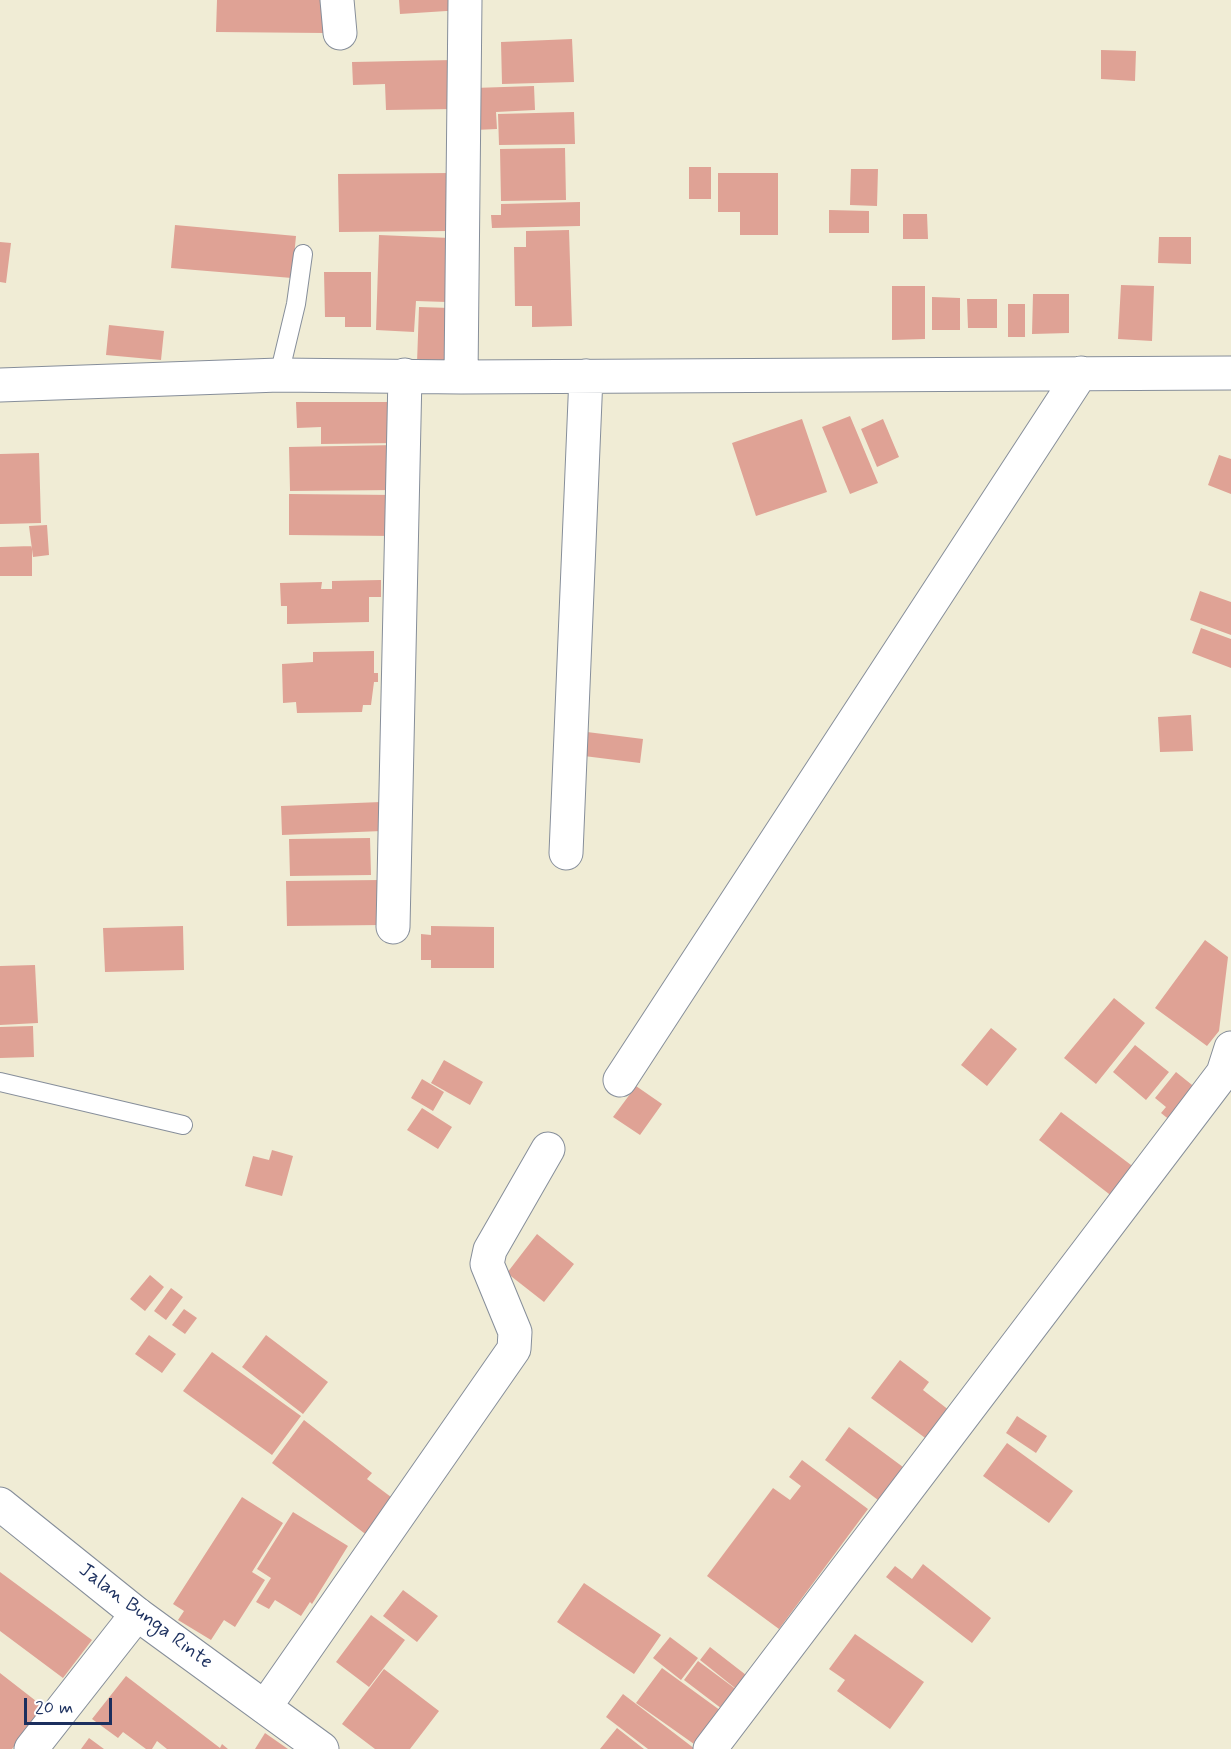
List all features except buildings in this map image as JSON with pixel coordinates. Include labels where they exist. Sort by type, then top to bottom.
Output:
[{"type":"street","points":[[337,0],[340,33]]},
{"type":"street","points":[[461,377],[465,0]]},
{"type":"street","points":[[0,385],[279,375],[461,377],[1231,373]]},
{"type":"street","points":[[620,1080],[1081,374]]},
{"type":"street","points":[[393,927],[405,375]]},
{"type":"street","points":[[566,853],[586,376]]},
{"type":"street","points":[[710,1749],[1223,1073],[1231,1048]]},
{"type":"street","points":[[265,1707],[514,1349],[514,1332],[487,1264],[490,1250],[548,1149]]},
{"type":"street","name":"Jalan Bunga Rinte","points":[[0,1504],[137,1614],[322,1749]]},
{"type":"street","points":[[31,1749],[137,1614]]},
{"type":"lane","points":[[279,375],[296,304],[303,254]]},
{"type":"lane","points":[[0,1082],[183,1125]]}]
